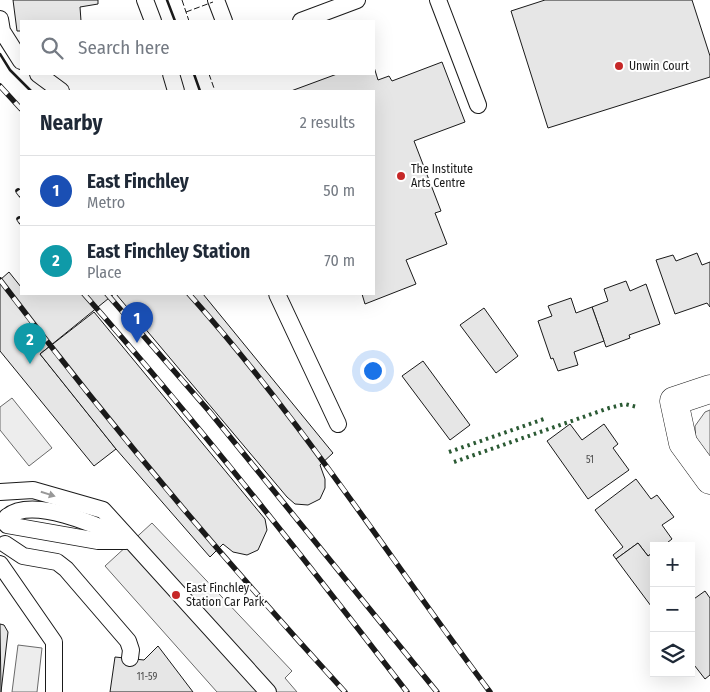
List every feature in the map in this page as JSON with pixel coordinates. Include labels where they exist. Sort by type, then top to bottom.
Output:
[{"type":"street","points":[[710,389],[674,401],[684,444],[710,480]]},
{"type":"lane","points":[[145,0],[153,20]]},
{"type":"lane","points":[[216,0],[224,20]]},
{"type":"lane","points":[[303,20],[357,0]]},
{"type":"lane","points":[[438,0],[478,105]]},
{"type":"lane","points":[[0,19],[2,31],[20,59]]},
{"type":"lane","points":[[39,75],[60,90]]},
{"type":"lane","points":[[171,75],[176,90]]},
{"type":"lane","points":[[277,295],[338,424]]},
{"type":"lane","points":[[0,492],[33,490],[103,510],[268,692]]},
{"type":"lane","points":[[0,499],[4,504],[7,521],[2,547],[23,556],[56,562],[66,569],[128,641],[131,650],[130,658]]},
{"type":"lane","points":[[7,521],[18,510],[30,508],[97,525],[131,541]]},
{"type":"lane","points":[[0,564],[54,642],[54,692]]},
{"type":"shaded area","points":[[12,398],[52,448],[29,466],[0,430],[0,407]]},
{"type":"shaded area","points":[[710,410],[710,460],[696,441],[695,426],[705,412]]},
{"type":"shaded area","name":"East Finchley Station Car Park","points":[[152,523],[292,671],[285,678],[297,692],[217,692],[105,566]]},
{"type":"shaded area","points":[[18,645],[42,648],[37,692],[12,692]]},
{"type":"building","points":[[13,0],[98,0],[98,4],[80,7],[81,20],[20,20],[20,31],[17,31]]},
{"type":"building","name":"Unwin Court","points":[[545,0],[692,0],[710,56],[710,77],[548,128],[511,11]]},
{"type":"building","name":"The Institute Arts Centre","points":[[442,62],[465,122],[414,141],[441,211],[435,213],[447,244],[406,260],[416,284],[365,304],[362,295],[375,295],[375,90],[294,90],[334,75],[375,75],[375,70],[378,80],[389,76],[392,81]]},
{"type":"building","points":[[697,253],[702,265],[710,262],[710,307],[707,303],[675,314],[656,260],[673,255],[676,261]]},
{"type":"building","points":[[9,272],[20,286],[20,295],[113,295],[40,354],[116,449],[94,466],[0,351],[0,280]]},
{"type":"building","points":[[626,281],[630,291],[646,284],[660,324],[629,335],[630,338],[606,347],[592,307],[608,301],[604,289]]},
{"type":"building","points":[[117,295],[204,295],[333,453],[320,465],[325,479],[325,488],[320,499],[308,505],[295,504],[287,497]]},
{"type":"building","points":[[571,298],[576,313],[592,307],[604,341],[574,352],[578,365],[558,371],[553,358],[551,359],[538,321],[552,316],[548,306]]},
{"type":"building","points":[[484,308],[518,356],[496,373],[460,325]]},
{"type":"building","points":[[94,312],[265,519],[267,530],[258,550],[247,555],[233,552],[223,544],[210,557],[116,449],[40,354]]},
{"type":"building","points":[[423,361],[470,425],[450,440],[402,376]]},
{"type":"building","points":[[570,424],[582,440],[604,424],[618,444],[613,448],[629,470],[588,499],[547,441]]},
{"type":"building","points":[[636,479],[651,499],[657,495],[674,517],[662,525],[672,539],[668,542],[650,542],[650,555],[648,556],[638,543],[616,559],[613,555],[623,547],[595,510]]},
{"type":"building","points":[[638,543],[648,556],[650,555],[650,605],[616,559]]},
{"type":"building","points":[[705,591],[710,598],[710,675],[705,679],[695,666],[695,598]]},
{"type":"building","points":[[0,624],[4,625],[8,632],[1,692]]},
{"type":"building","points":[[158,646],[193,692],[110,692],[115,657],[144,660]]},
{"type":"railway","points":[[0,86],[20,108]]},
{"type":"railway","points":[[0,280],[82,386],[168,490],[255,592],[345,692]]},
{"type":"railway","points":[[85,295],[168,391],[249,490],[407,692]]},
{"type":"railway","points":[[108,295],[209,411],[437,692]]},
{"type":"railway","points":[[190,295],[230,341],[307,439],[490,692]]},
{"type":"hedge","points":[[454,462],[609,408],[625,404],[637,407]]},
{"type":"hedge","points":[[449,452],[544,419]]},
{"type":"fence","points":[[182,0],[189,20]]},
{"type":"fence","points":[[186,12],[213,2]]},
{"type":"fence","points":[[209,75],[215,90]]},
{"type":"wall","points":[[167,0],[175,20]]},
{"type":"wall","points":[[0,54],[10,70],[30,90]]},
{"type":"wall","points":[[194,75],[200,90]]},
{"type":"place","name":"Unwin Court","points":[[619,66]]},
{"type":"place","name":"The Institute Arts Centre","points":[[401,176]]},
{"type":"place","name":"East Finchley","points":[[137,343]]},
{"type":"place","name":"East Finchley Station","points":[[30,364]]},
{"type":"place","name":"East Finchley Station Car Park","points":[[176,595]]}]
